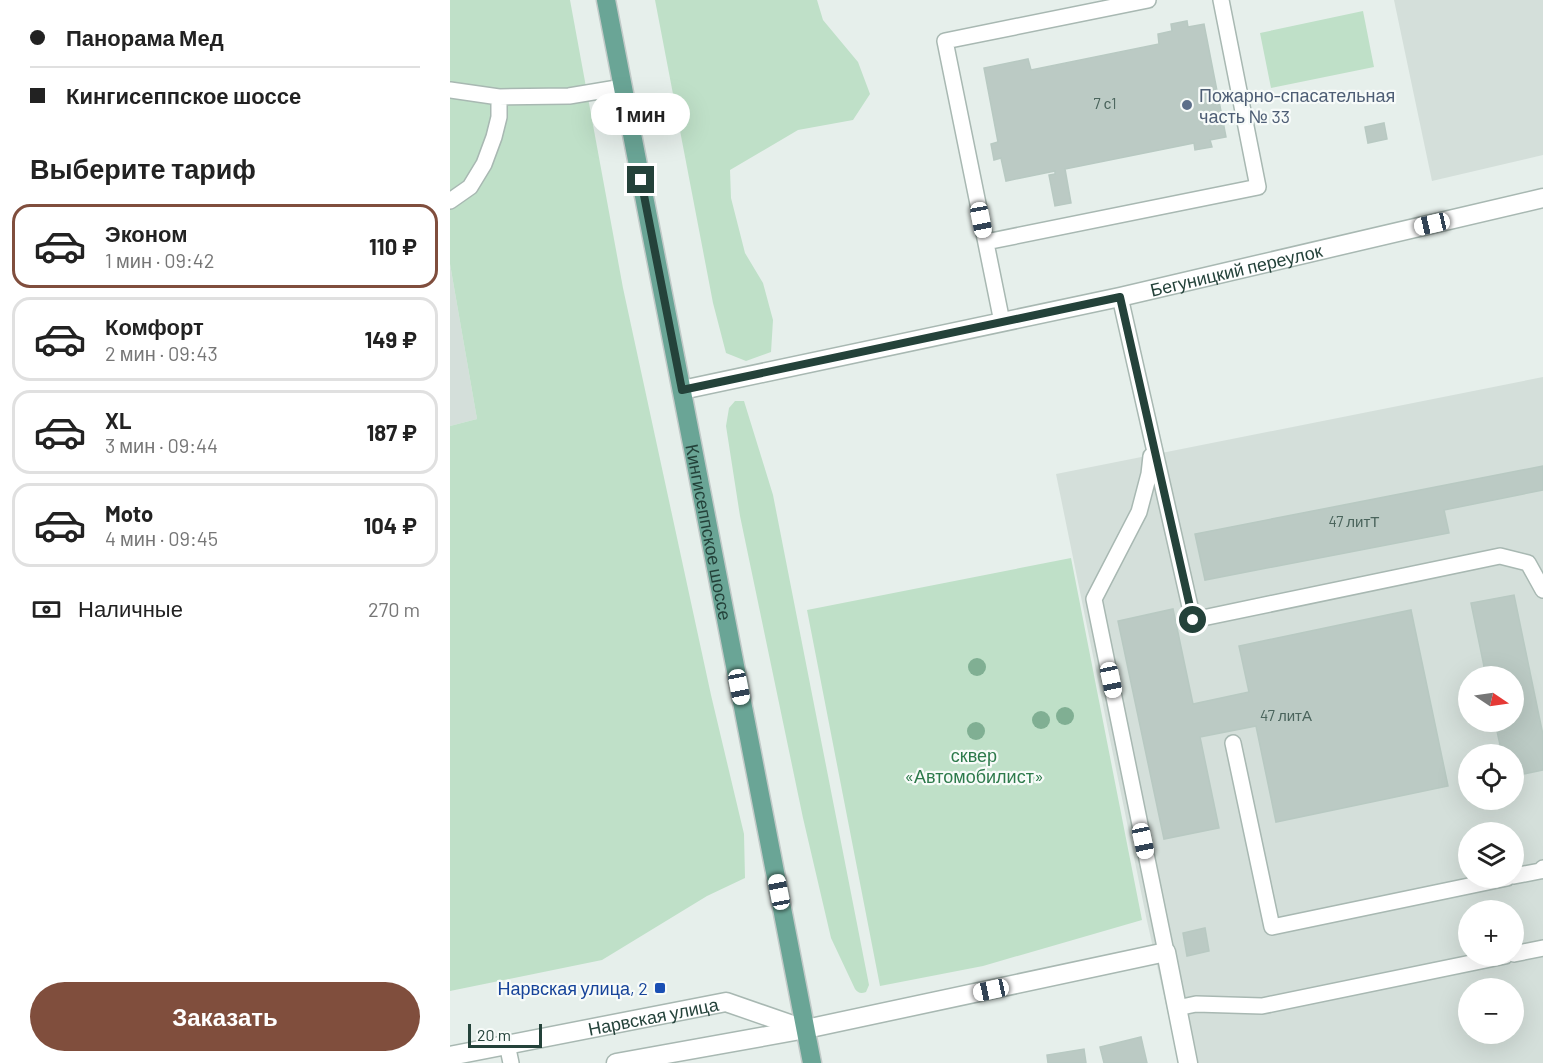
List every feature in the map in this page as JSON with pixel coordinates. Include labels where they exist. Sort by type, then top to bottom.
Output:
[{"type":"main road","name":"Кингисеппское шоссе","points":[[606,0],[812,1063]]},
{"type":"street","name":"Бегуницкий переулок","points":[[682,390],[1120,297],[1543,198]]},
{"type":"street","points":[[616,1063],[806,1029],[1166,952],[1188,1063]]},
{"type":"street","name":"Нарвская улица","points":[[450,1056],[726,1002],[806,1029]]},
{"type":"lane","points":[[1002,322],[945,41],[1148,0]]},
{"type":"lane","points":[[986,242],[1258,187],[1221,0]]},
{"type":"lane","points":[[450,90],[499,97],[569,96],[623,87]]},
{"type":"lane","points":[[450,201],[470,188],[484,164],[499,117],[499,97]]},
{"type":"lane","points":[[1120,297],[1193,620],[1500,556],[1528,563],[1543,590]]},
{"type":"lane","points":[[1152,440],[1149,474],[1139,512],[1094,599],[1166,952]]},
{"type":"lane","points":[[1233,742],[1272,927],[1460,888]]},
{"type":"lane","points":[[1524,874],[1540,871],[1543,868]]},
{"type":"lane","points":[[1524,952],[1543,948]]},
{"type":"lane","points":[[1177,1008],[1196,1004],[1262,1006],[1458,966]]},
{"type":"lane","points":[[507,1044],[511,1063]]},
{"type":"shaded area","points":[[1394,0],[1543,0],[1543,155],[1432,181]]},
{"type":"shaded area","points":[[450,264],[477,419],[450,426]]},
{"type":"shaded area","points":[[1543,377],[1543,1063],[1179,1063],[1147,921],[1056,474]]},
{"type":"green space","points":[[450,0],[570,0],[623,288],[711,695],[744,834],[745,878],[707,896],[602,960],[450,991],[450,426],[477,419],[450,264]]},
{"type":"green space","points":[[655,0],[817,0],[823,20],[858,62],[870,94],[853,120],[798,130],[730,170],[731,198],[745,253],[763,283],[773,320],[771,352],[746,361],[726,353],[713,303]]},
{"type":"green space","points":[[1363,11],[1374,67],[1271,88],[1260,33]]},
{"type":"green space","points":[[735,401],[744,401],[773,495],[869,985],[864,993],[855,989],[831,938],[803,818],[740,516],[726,426],[729,408]]},
{"type":"green space","name":"сквер «Автомобилист»","points":[[1071,558],[1142,920],[983,966],[880,986],[807,610]]},
{"type":"building","points":[[1187,21],[1188,27],[1204,24],[1226,137],[1210,140],[1212,147],[1195,150],[1194,143],[1065,169],[1071,203],[1055,206],[1049,175],[1055,174],[1055,171],[1006,181],[1001,158],[994,160],[991,144],[998,142],[984,68],[1028,59],[1031,70],[1159,44],[1158,34],[1172,31],[1171,24]]},
{"type":"building","points":[[1384,123],[1387,139],[1368,143],[1365,127]]},
{"type":"building","points":[[1543,466],[1543,490],[1444,510],[1449,533],[1205,580],[1195,534]]},
{"type":"building","points":[[1514,595],[1543,735],[1543,770],[1524,774],[1524,744],[1500,744],[1497,732],[1524,732],[1524,666],[1484,666],[1471,603]]},
{"type":"building","points":[[1173,609],[1193,704],[1249,692],[1239,646],[1411,610],[1448,786],[1276,822],[1256,726],[1200,737],[1219,828],[1164,839],[1118,621]]},
{"type":"building","points":[[1205,928],[1209,951],[1187,956],[1183,933]]},
{"type":"building","points":[[1141,1037],[1147,1063],[1104,1063],[1100,1047]]},
{"type":"building","points":[[1084,1049],[1086,1063],[1048,1063],[1047,1055]]},
{"type":"place","name":"Пожарно-спасательная часть № 33","points":[[1187,105]]},
{"type":"place","name":"Нарвская улица, 2","points":[[660,988]]},
{"type":"route","points":[[641,180],[682,390],[1120,297],[1193,620]]}]
